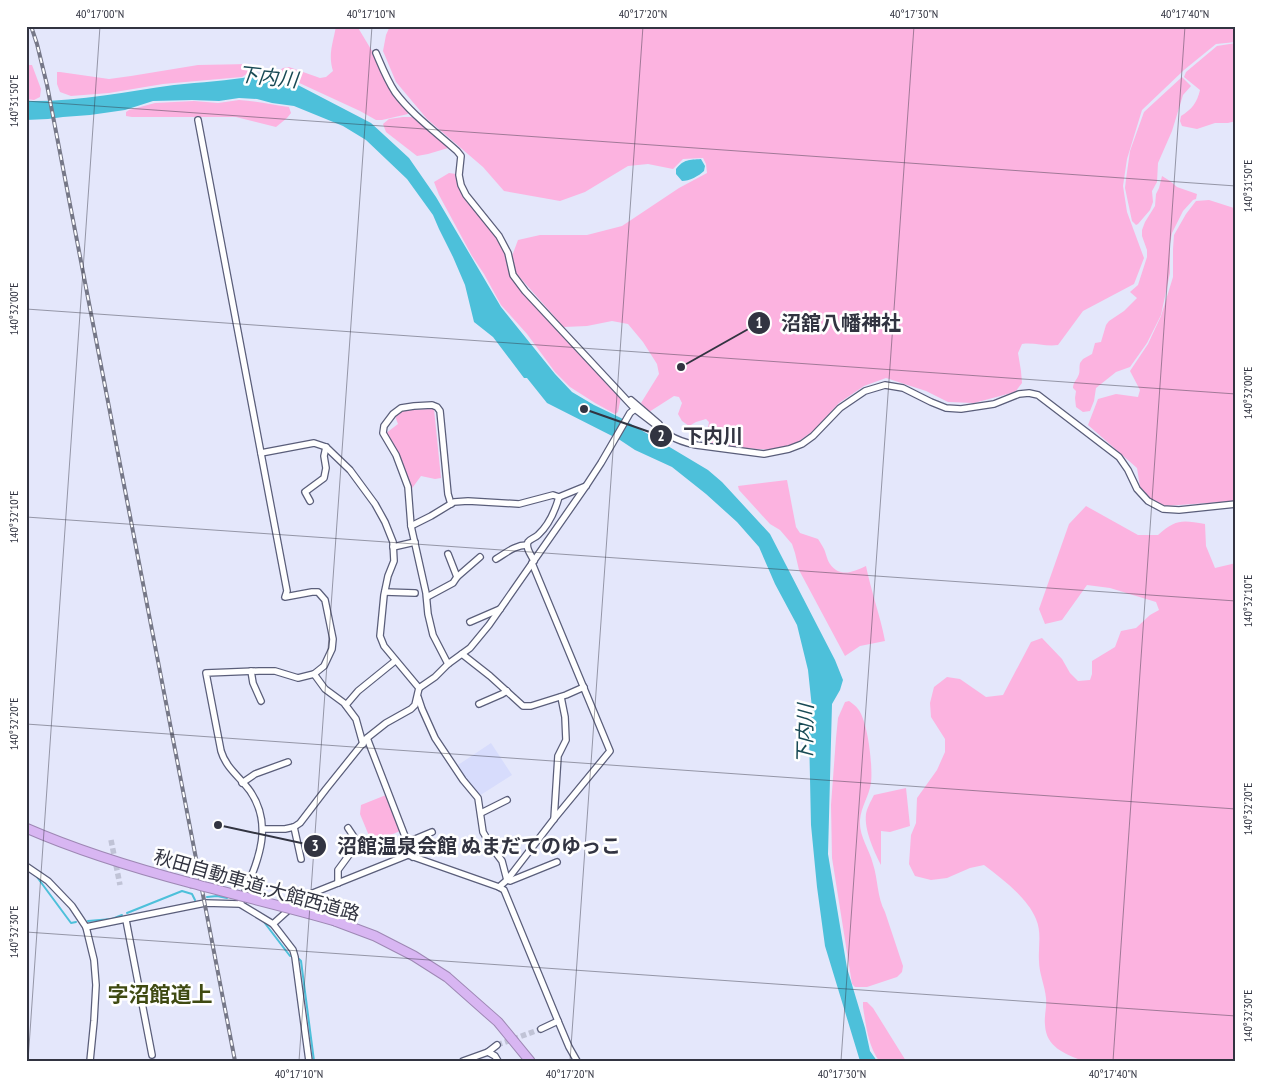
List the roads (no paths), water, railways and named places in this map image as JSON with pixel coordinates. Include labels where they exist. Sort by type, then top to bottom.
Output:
[{"type":"highway","name":"秋田自動車道;大館西道路","points":[[26,828],[52,840],[97,856],[191,883],[302,911],[375,936],[447,976],[498,1022],[530,1061]]},
{"type":"street","points":[[376,53],[396,92],[411,111],[461,156],[460,185],[500,236],[508,253],[513,275],[525,292],[633,411],[668,435],[686,443],[764,454],[789,449],[802,444],[813,436],[840,408],[865,391],[885,385],[903,388],[946,408],[961,409],[994,404],[1019,394],[1029,393],[1038,395],[1119,457],[1137,489],[1148,501],[1163,509],[1179,510],[1236,504]]},
{"type":"street","points":[[198,120],[287,591],[285,597],[318,592],[325,600],[333,639],[332,649],[324,666],[314,674],[298,678],[275,671],[206,674],[223,760],[249,790],[262,819],[263,829],[258,859],[240,904]]},
{"type":"street","points":[[630,400],[655,420],[668,435]]},
{"type":"street","points":[[448,664],[433,635],[428,614],[427,597],[411,526],[408,487],[396,455],[383,433],[384,426],[393,414],[401,408],[432,405],[440,411],[448,494],[451,504]]},
{"type":"street","points":[[419,688],[470,648],[500,609],[586,486],[633,411]]},
{"type":"street","points":[[261,453],[314,443],[326,447],[350,470],[375,504],[388,529],[393,547],[394,561],[388,576],[385,592],[380,636],[384,646],[419,688],[415,705],[386,723],[367,738],[300,823],[294,827],[284,829],[263,829]]},
{"type":"street","points":[[310,501],[305,492],[324,478],[326,447]]},
{"type":"street","points":[[411,526],[454,502],[519,504],[553,495],[559,497],[586,486]]},
{"type":"street","points":[[496,559],[510,549],[527,545],[528,542],[537,536],[547,524],[556,508],[559,497]]},
{"type":"street","points":[[393,547],[414,542]]},
{"type":"street","points":[[499,887],[507,880],[610,751],[527,545]]},
{"type":"street","points":[[448,554],[457,577]]},
{"type":"street","points":[[427,597],[453,583],[457,577],[480,557]]},
{"type":"street","points":[[385,592],[415,593]]},
{"type":"street","points":[[470,622],[500,609]]},
{"type":"street","points":[[462,654],[523,706],[531,706],[584,687]]},
{"type":"street","points":[[346,705],[358,691],[396,662]]},
{"type":"street","points":[[251,671],[253,683],[261,701]]},
{"type":"street","points":[[314,674],[325,689],[346,705],[356,719],[362,744]]},
{"type":"street","points":[[479,704],[507,691]]},
{"type":"street","points":[[554,819],[558,756],[566,740],[565,717],[561,696]]},
{"type":"street","points":[[418,697],[434,738],[478,798],[483,832],[502,861],[507,880]]},
{"type":"street","points":[[367,738],[414,857]]},
{"type":"street","points":[[242,783],[255,774],[288,762]]},
{"type":"street","points":[[481,814],[507,800]]},
{"type":"street","points":[[294,827],[301,859]]},
{"type":"street","points":[[338,884],[338,870],[349,854],[358,847],[348,828]]},
{"type":"street","points":[[408,842],[432,832]]},
{"type":"street","points":[[273,924],[302,897],[408,855],[499,887],[504,890],[569,1047],[577,1061]]},
{"type":"street","points":[[507,880],[510,881],[557,862]]},
{"type":"street","points":[[26,866],[48,881],[72,906],[86,927],[94,960],[96,985],[90,1061]]},
{"type":"street","points":[[86,927],[205,903],[240,904],[273,924],[293,950],[309,1061]]},
{"type":"street","points":[[126,920],[152,1055]]},
{"type":"street","points":[[542,1029],[558,1021]]},
{"type":"street","points":[[463,1061],[488,1052],[497,1045]]},
{"type":"street","points":[[488,1052],[495,1056],[498,1061]]},
{"type":"water","points":[[254,76],[272,76],[296,84],[371,123],[409,158],[436,197],[501,307],[555,374],[572,392],[621,418],[708,470],[722,482],[770,534],[835,660],[843,680],[832,704],[828,854],[847,968],[870,1051],[877,1061],[860,1061],[825,946],[811,825],[809,732],[812,708],[808,670],[797,625],[775,584],[759,547],[737,522],[672,467],[635,450],[620,440],[547,403],[527,378],[524,378],[493,337],[474,322],[465,285],[453,257],[433,215],[407,179],[366,140],[343,126],[294,106],[257,99],[239,98],[219,101],[153,101],[125,110],[26,120],[26,101],[82,98]]},
{"type":"water","points":[[701,159],[705,166],[704,171],[697,176],[682,181],[676,174],[676,169],[684,162]]},
{"type":"waterway","points":[[37,877],[71,923],[76,922]]},
{"type":"waterway","points":[[127,913],[182,891],[192,894],[195,900]]},
{"type":"waterway","points":[[207,897],[227,898]]},
{"type":"waterway","points":[[88,921],[112,919],[122,915]]},
{"type":"waterway","points":[[264,922],[290,956]]},
{"type":"waterway","points":[[299,959],[301,961],[314,1061]]},
{"type":"tunnel","points":[[111,840],[120,885]]},
{"type":"tunnel","points":[[497,1045],[541,1029]]},
{"type":"railway","points":[[31,26],[47,85],[235,1061]]},
{"type":"place","name":"沼舘八幡神社","points":[[681,367]]},
{"type":"place","name":"下内川","points":[[584,409]]},
{"type":"place","name":"沼館温泉会館 ぬまだてのゆっこ","points":[[218,825]]},
{"type":"district","name":"字沼館道上","points":[[160,995]]}]
